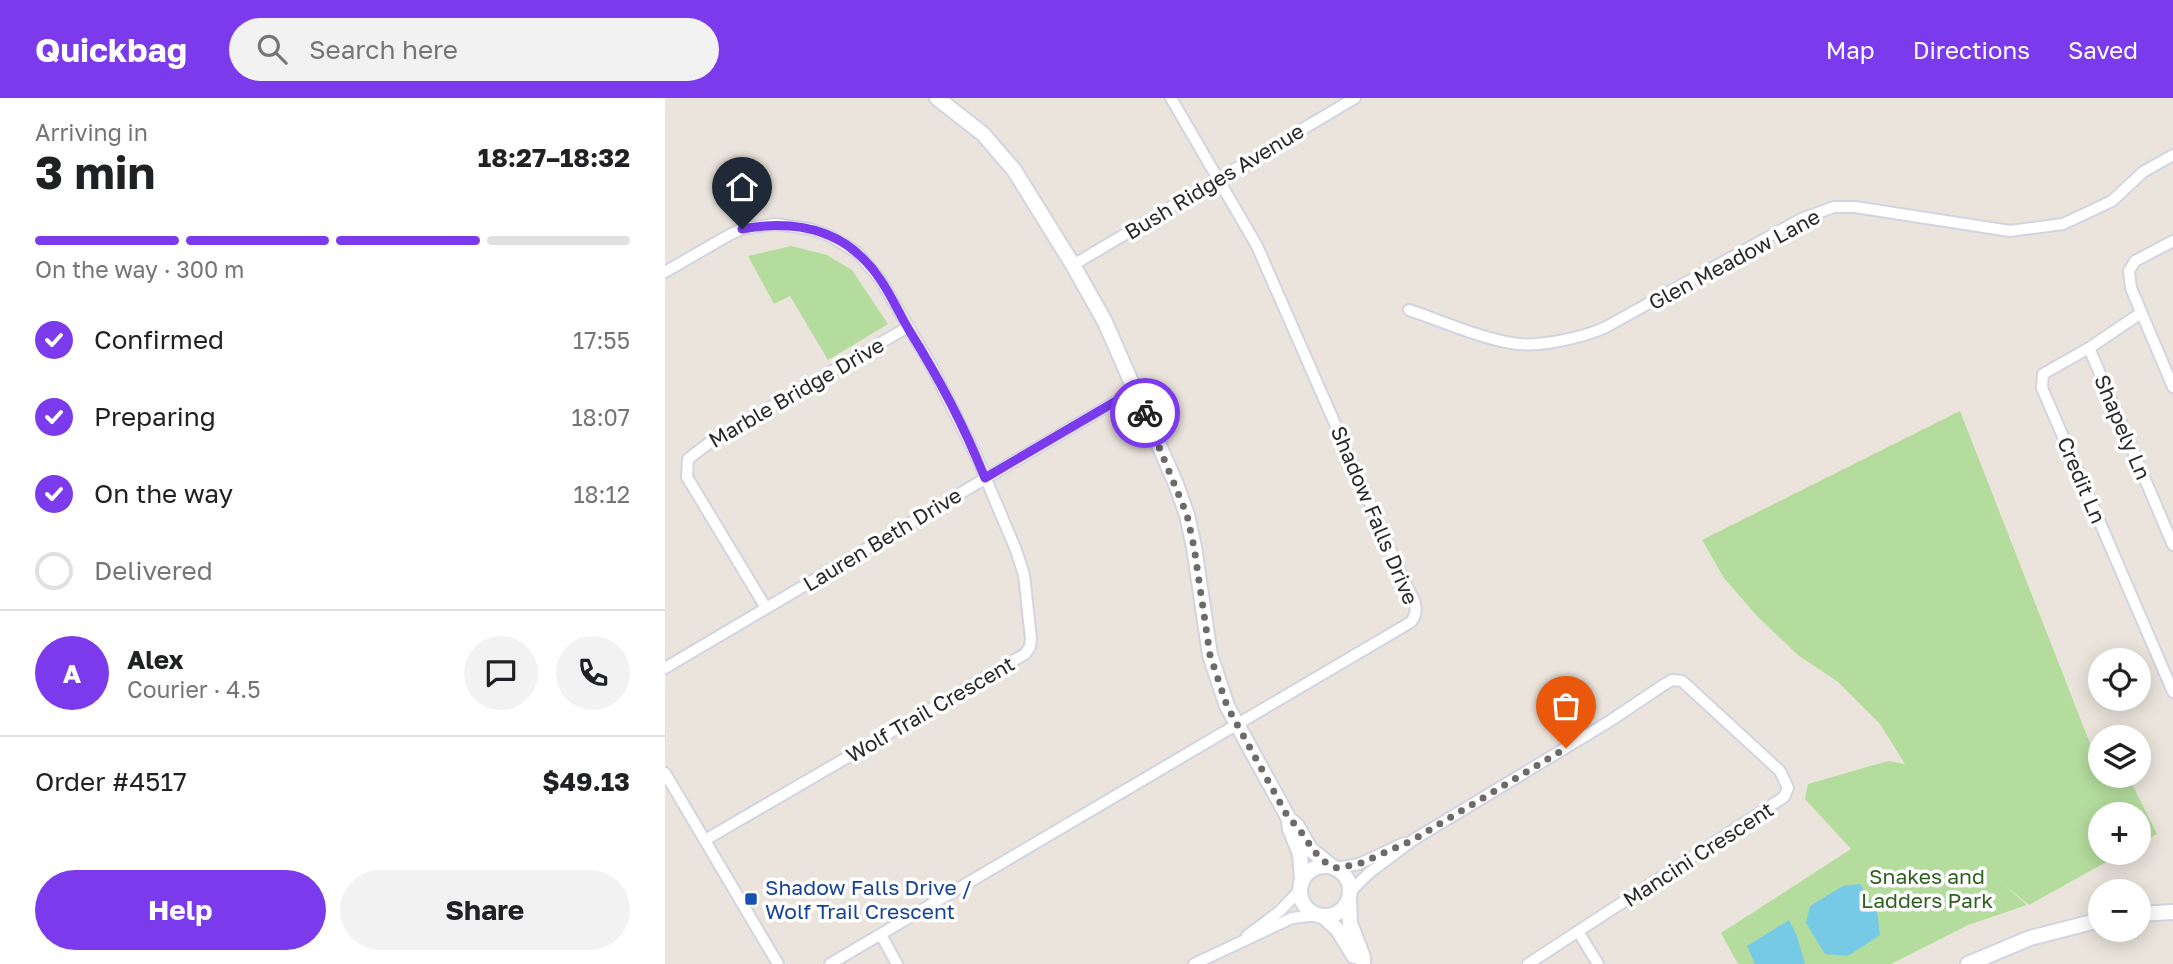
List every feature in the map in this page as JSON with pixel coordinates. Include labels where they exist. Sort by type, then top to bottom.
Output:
[{"type":"street","points":[[937,98],[969,121],[1000,152],[1025,185],[1105,323],[1187,515],[1210,655],[1227,706],[1289,819],[1297,826],[1310,849],[1345,875],[1350,896],[1350,923],[1363,957],[1362,964]]},
{"type":"street","points":[[1171,98],[1219,178]]},
{"type":"street","name":"Bush Ridges Avenue","points":[[1073,265],[1355,98]]},
{"type":"street","name":"Glen Meadow Lane","points":[[1409,310],[1513,344],[1587,336],[1801,219],[1834,207],[1855,207],[2010,231],[2044,226],[2072,220],[2112,201],[2143,172],[2173,155]]},
{"type":"street","name":"Shadow Falls Drive","points":[[830,964],[1411,622],[1417,612],[1413,597],[1279,294],[1247,226],[1219,178]]},
{"type":"street","name":"Wolf Trail Crescent","points":[[665,272],[742,229],[775,224],[810,229],[830,236],[858,253],[880,279],[949,398],[985,478],[1017,550],[1024,575],[1031,639],[1025,654],[705,840]]},
{"type":"street","points":[[2173,241],[2135,261],[2129,271],[2131,288],[2173,387]]},
{"type":"street","name":"Credit Ln","points":[[2141,313],[2089,348],[2043,374],[2042,388],[2173,692]]},
{"type":"street","name":"Marble Bridge Drive","points":[[766,608],[687,477],[688,458],[697,450],[908,327]]},
{"type":"street","name":"Shapely Ln","points":[[2089,348],[2173,545]]},
{"type":"street","name":"Lauren Beth Drive","points":[[665,668],[1135,390]]},
{"type":"street","name":"Mancini Crescent","points":[[1350,896],[1369,873],[1413,840],[1609,721],[1661,686],[1672,680],[1682,681],[1780,771],[1788,788],[1784,797],[1528,964]]},
{"type":"street","points":[[665,773],[778,964]]},
{"type":"street","points":[[1289,819],[1300,854],[1305,906],[1338,930],[1362,964]]},
{"type":"street","name":"Mancini Crescent","points":[[1334,867],[1359,864],[1413,840]]},
{"type":"street","points":[[1245,938],[1257,926],[1280,911],[1312,869],[1319,866],[1334,867]]},
{"type":"street","points":[[1194,964],[1292,918],[1337,913],[1350,896]]},
{"type":"street","points":[[2151,913],[2173,912]]},
{"type":"street","points":[[1968,964],[2030,938],[2088,922]]},
{"type":"street","points":[[1579,933],[1598,964]]},
{"type":"street","points":[[881,935],[897,964]]},
{"type":"green space","points":[[791,246],[827,255],[852,270],[888,324],[828,360],[790,296],[774,304],[748,256]]},
{"type":"green space","name":"Snakes and Ladders Park","points":[[1960,411],[2088,738],[2088,788],[2134,788],[2141,802],[2088,802],[2088,865],[2101,865],[2029,905],[2003,884],[2027,905],[1968,925],[1891,964],[1738,964],[1721,933],[1851,849],[1805,799],[1808,784],[1888,761],[1905,764],[1880,724],[1837,681],[1799,656],[1756,615],[1724,578],[1702,540]]},
{"type":"green space","points":[[2151,822],[2157,834],[2151,837]]},
{"type":"water","points":[[1860,884],[1877,912],[1880,935],[1848,956],[1825,954],[1806,923],[1810,906],[1843,886]]},
{"type":"water","points":[[1789,920],[1805,964],[1755,964],[1747,946]]},
{"type":"way so far","points":[[1145,413],[1187,515],[1210,655],[1227,706],[1289,819],[1297,826],[1310,849],[1318,857],[1337,868],[1359,864],[1413,840],[1566,748]]},
{"type":"place","name":"Shadow Falls Drive / Wolf Trail Crescent","points":[[751,899]]},
{"type":"route","points":[[742,229],[775,224],[792,225],[830,236],[858,253],[880,279],[932,367],[985,478],[1135,390],[1145,413]]}]
